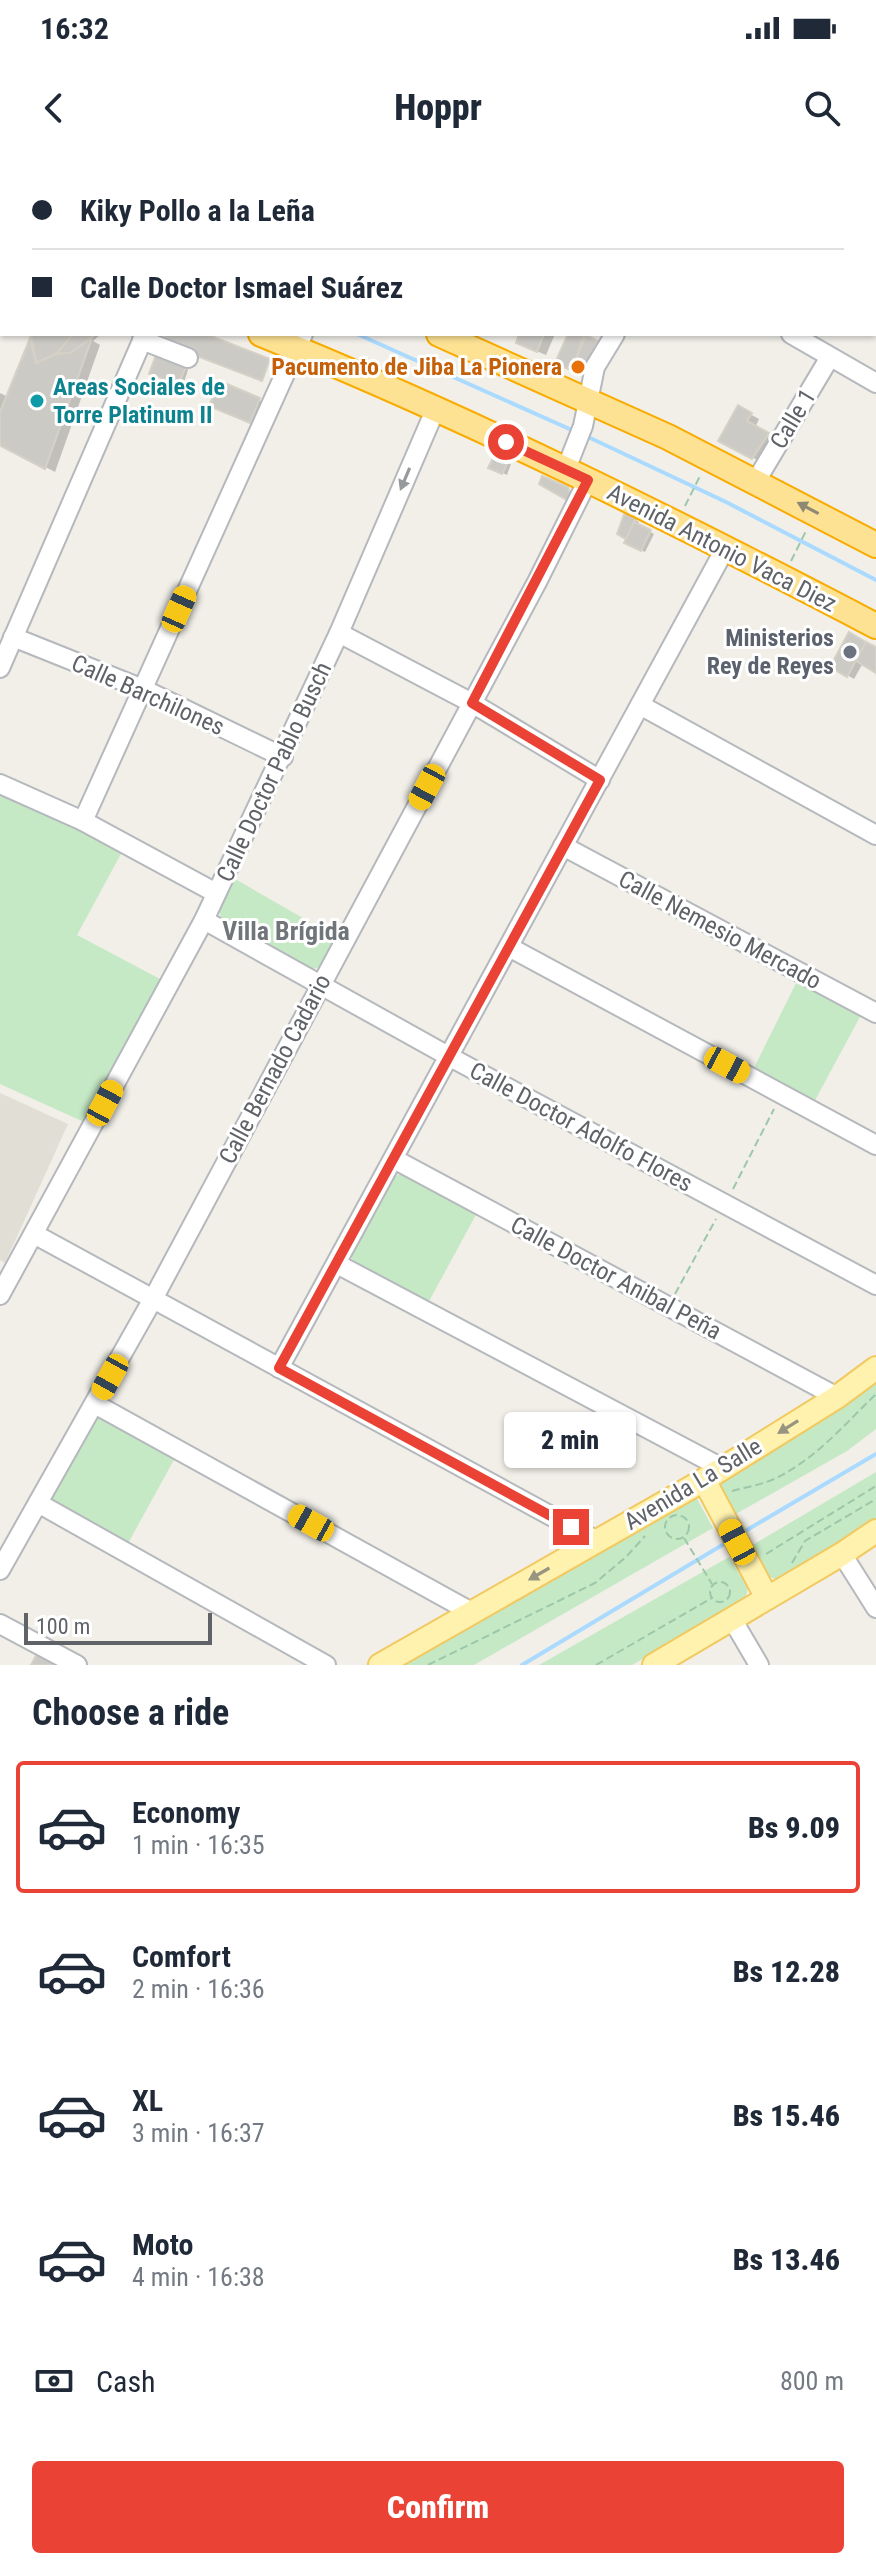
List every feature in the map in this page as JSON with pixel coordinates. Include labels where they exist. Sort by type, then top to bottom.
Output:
[{"type":"highway","name":"Avenida Antonio Vaca Diez","points":[[271,336],[300,342],[566,469],[726,547],[876,626]]},
{"type":"highway","points":[[444,336],[590,401],[756,481],[876,545]]},
{"type":"main road","name":"Avenida La Salle","points":[[380,1665],[713,1474],[837,1397],[876,1368]]},
{"type":"main road","points":[[713,1474],[748,1570],[767,1598]]},
{"type":"main road","points":[[654,1665],[876,1531]]},
{"type":"street","points":[[566,469],[581,434],[595,367],[614,336]]},
{"type":"street","points":[[794,336],[876,383]]},
{"type":"street","points":[[0,668],[144,337],[188,358]]},
{"type":"street","points":[[83,821],[300,342]]},
{"type":"street","name":"Calle 1","points":[[756,481],[830,357]]},
{"type":"street","name":"Calle Doctor Pablo Busch","points":[[1,1291],[204,920],[283,757],[436,408]]},
{"type":"street","name":"Calle Bernado Cadario","points":[[0,1570],[153,1299],[588,480]]},
{"type":"street","points":[[279,1368],[726,547]]},
{"type":"street","points":[[339,633],[472,703],[600,780]]},
{"type":"street","name":"Calle Barchilones","points":[[13,637],[143,689],[283,757]]},
{"type":"street","points":[[640,705],[876,835]]},
{"type":"street","points":[[0,784],[83,821],[216,893]]},
{"type":"street","name":"Calle Nemesio Mercado","points":[[563,846],[876,1013]]},
{"type":"street","name":"Calle Doctor Adolfo Flores","points":[[204,920],[450,1057],[876,1285]]},
{"type":"street","points":[[509,947],[876,1145]]},
{"type":"street","name":"Calle Doctor Anibal Peña","points":[[394,1159],[837,1397]]},
{"type":"street","points":[[34,1234],[597,1541]]},
{"type":"street","points":[[337,1264],[713,1474]]},
{"type":"street","points":[[95,1404],[473,1613]]},
{"type":"street","points":[[38,1503],[326,1665]]},
{"type":"street","points":[[842,1554],[876,1608]]},
{"type":"street","points":[[732,1619],[759,1665]]},
{"type":"street","points":[[0,1624],[77,1665]]},
{"type":"path","points":[[691,495],[698,481]]},
{"type":"path","points":[[796,551],[806,532]]},
{"type":"path","points":[[723,1506],[801,1464],[821,1449],[876,1394]]},
{"type":"path","points":[[728,1586],[876,1486]]},
{"type":"path","points":[[789,1566],[805,1541],[876,1499]]},
{"type":"path","points":[[657,1527],[676,1515],[685,1517],[689,1530],[684,1538]]},
{"type":"path","points":[[668,1519],[667,1533],[674,1538],[684,1538]]},
{"type":"path","points":[[428,1665],[595,1583],[626,1557],[646,1534]]},
{"type":"path","points":[[684,1538],[713,1585]]},
{"type":"path","points":[[720,1582],[728,1586],[731,1595],[727,1601],[719,1603],[712,1598],[710,1592],[713,1585],[720,1582]]},
{"type":"path","points":[[596,1665],[712,1598]]},
{"type":"shaded area","points":[[0,1093],[68,1124],[5,1263],[0,1260]]},
{"type":"green space","points":[[0,791],[123,850],[77,935],[160,979],[84,1122],[0,1084]]},
{"type":"green space","points":[[235,879],[338,938],[324,966],[309,970],[222,922],[219,910]]},
{"type":"green space","points":[[798,979],[862,1013],[812,1106],[752,1072]]},
{"type":"green space","points":[[405,1172],[478,1211],[427,1305],[355,1267],[350,1252],[391,1178]]},
{"type":"green space","points":[[876,1381],[876,1429],[847,1451],[734,1515],[717,1486],[718,1482]]},
{"type":"green space","points":[[100,1416],[176,1456],[126,1547],[51,1502],[51,1495],[94,1419]]},
{"type":"green space","points":[[876,1472],[876,1524],[778,1580],[768,1576],[751,1546]]},
{"type":"green space","points":[[690,1495],[697,1499],[713,1528],[474,1665],[399,1665]]},
{"type":"green space","points":[[729,1557],[748,1588],[745,1600],[632,1665],[539,1665]]},
{"type":"building","points":[[31,336],[72,336],[60,352],[36,363]]},
{"type":"building","points":[[71,336],[93,336],[70,353],[56,354]]},
{"type":"building","points":[[165,336],[211,336],[270,359],[262,381],[163,343]]},
{"type":"building","points":[[518,336],[543,336],[537,352],[516,343]]},
{"type":"building","points":[[567,336],[583,336],[576,359],[573,358],[568,369],[555,363]]},
{"type":"building","points":[[586,336],[598,341],[583,373],[572,368]]},
{"type":"building","name":"Areas Sociales de Torre Platinum II","points":[[30,338],[36,363],[56,354],[70,353],[92,338],[45,469],[1,446],[0,442],[0,412]]},
{"type":"building","points":[[156,355],[186,366],[179,384],[149,374]]},
{"type":"building","points":[[220,381],[260,398],[250,423],[209,406]]},
{"type":"building","points":[[738,405],[752,413],[747,421],[769,433],[752,459],[718,441]]},
{"type":"building","points":[[495,454],[509,460],[502,474],[488,468]]},
{"type":"building","points":[[542,476],[568,487],[570,494],[567,500],[539,484]]},
{"type":"building","points":[[625,512],[636,519],[626,539],[617,534]]},
{"type":"building","points":[[634,522],[651,530],[641,551],[624,543]]},
{"type":"building","name":"Ministerios Rey de Reyes","points":[[849,632],[866,642],[847,677],[830,667]]},
{"type":"building","points":[[866,642],[876,647],[876,673],[856,661]]},
{"type":"building","points":[[38,1652],[62,1665],[31,1665]]},
{"type":"waterway","points":[[361,336],[574,431]]},
{"type":"waterway","points":[[586,436],[726,502],[876,580]]},
{"type":"waterway","points":[[740,1534],[876,1454]]},
{"type":"waterway","points":[[522,1665],[729,1541]]},
{"type":"place","name":"Pacumento de Jiba La Pionera","points":[[578,367]]},
{"type":"place","name":"Areas Sociales de Torre Platinum II","points":[[37,401]]},
{"type":"place","name":"Ministerios Rey de Reyes","points":[[850,652]]},
{"type":"district","name":"Villa Brígida","points":[[286,931]]},
{"type":"route","points":[[506,442],[588,480],[472,703],[600,780],[279,1368],[571,1527]]}]
